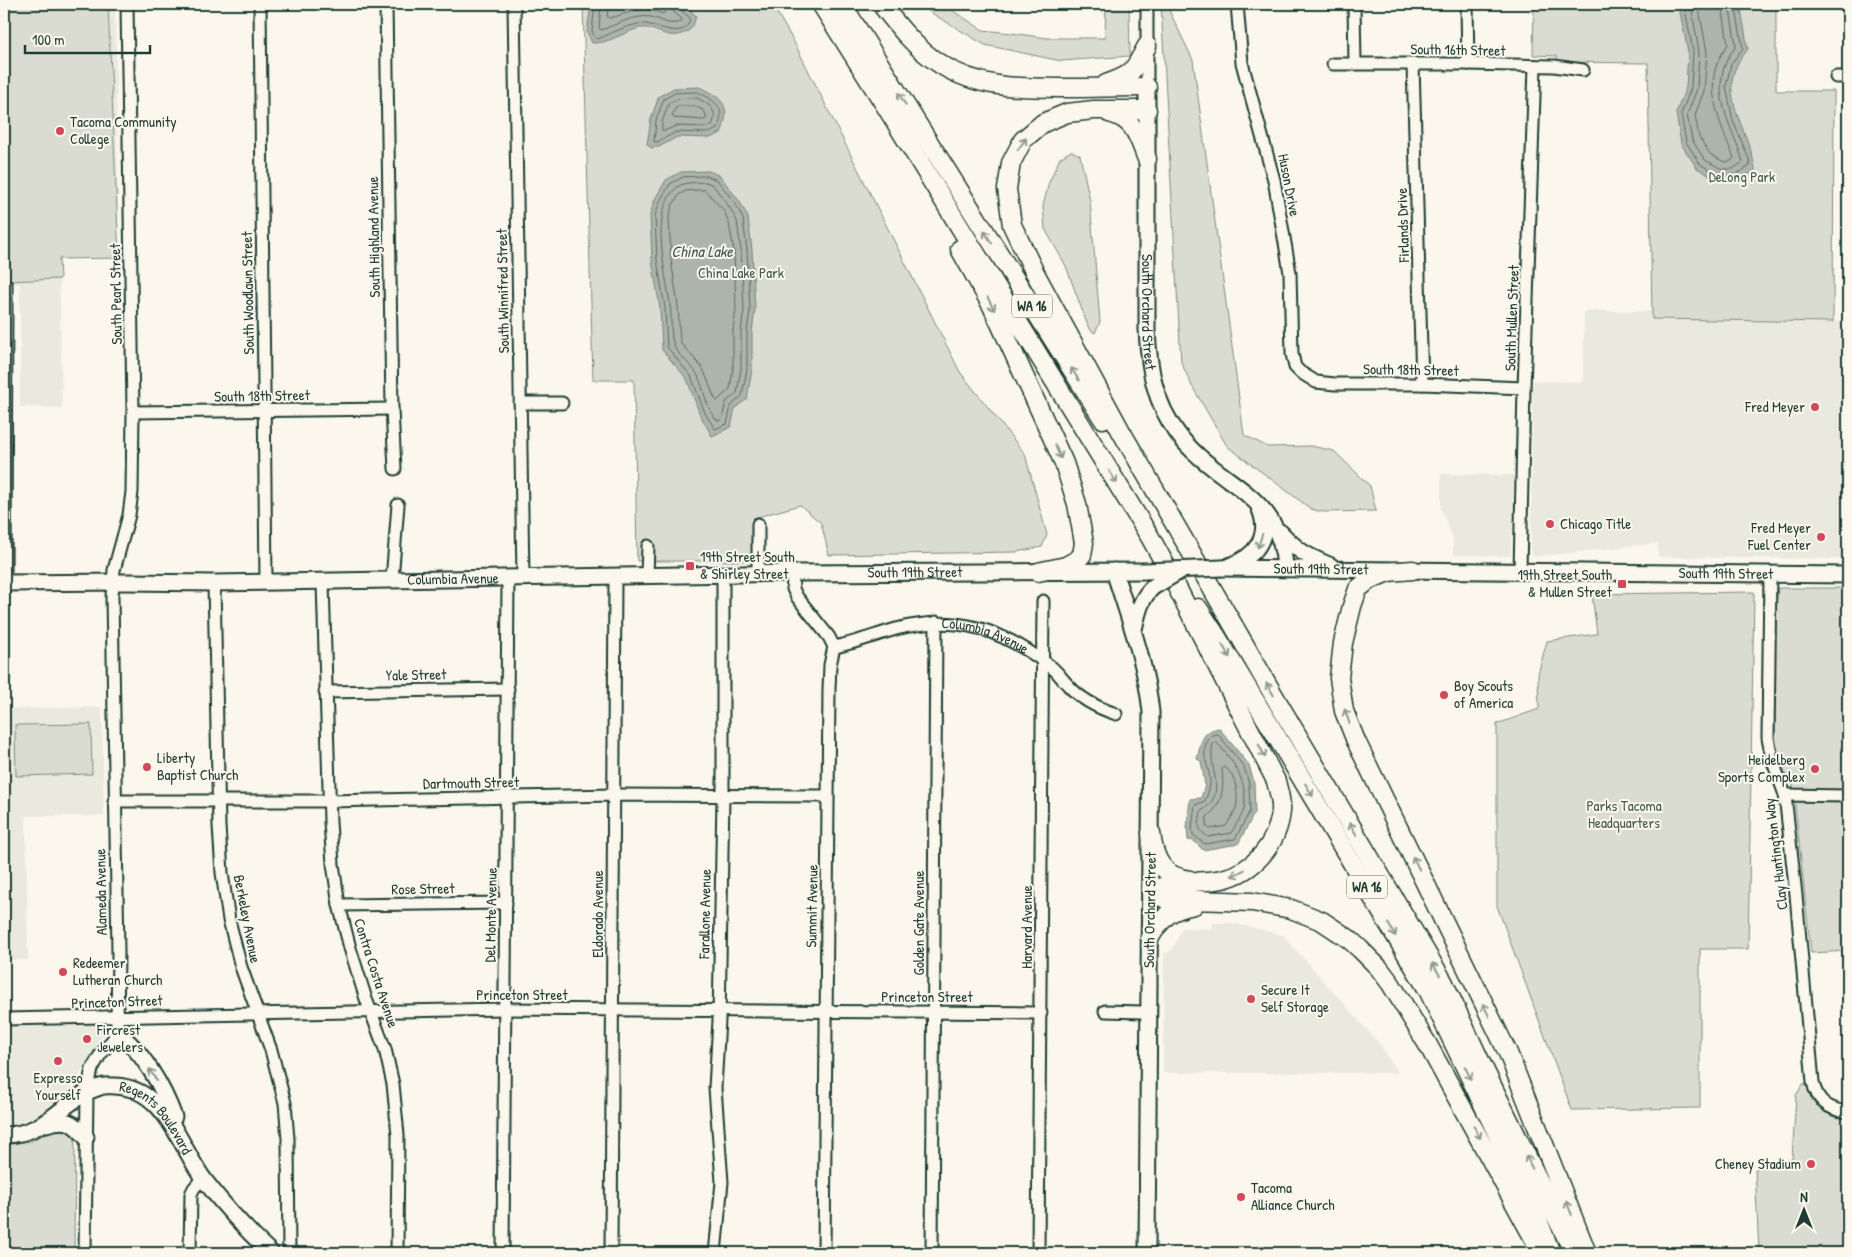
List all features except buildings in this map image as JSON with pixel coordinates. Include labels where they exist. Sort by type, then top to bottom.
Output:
[{"type":"highway","name":"WA 16","points":[[820,4],[893,119],[1150,537],[1217,636],[1428,990],[1534,1210],[1551,1253]]},
{"type":"highway","points":[[820,4],[992,306],[1064,464],[1077,504],[1084,549],[1082,555],[1077,560],[1066,566],[1038,572]]},
{"type":"highway","name":"WA 16","points":[[842,4],[1223,608],[1443,981],[1482,1066],[1574,1253]]},
{"type":"highway","points":[[871,4],[895,35],[914,55],[948,78],[964,85],[995,93],[1051,95],[1122,78],[1133,72],[1147,46]]},
{"type":"highway","points":[[881,4],[904,34],[928,56],[940,65],[967,78],[997,86],[1027,88],[1147,87]]},
{"type":"highway","points":[[1147,110],[1094,110],[1068,113],[1044,123],[1022,140],[1010,162],[1007,189],[1012,225],[1034,271],[1122,433],[1223,608]]},
{"type":"highway","points":[[1094,110],[1121,116],[1134,126],[1147,159]]},
{"type":"highway","points":[[1150,537],[1276,780],[1280,798],[1280,819],[1274,838],[1268,849],[1253,864],[1232,876],[1214,880],[1165,885],[1151,884]]},
{"type":"highway","points":[[1413,570],[1388,572],[1375,576],[1358,589],[1343,643],[1339,678],[1344,711],[1360,750],[1508,1053],[1587,1253]]},
{"type":"highway","points":[[1151,833],[1156,857],[1164,869],[1176,878],[1198,881]]},
{"type":"highway","points":[[1151,884],[1166,898],[1260,902],[1291,908],[1322,921],[1349,938],[1379,968],[1428,1045],[1541,1253]]},
{"type":"highway","points":[[1150,937],[1164,918],[1177,910],[1228,900]]},
{"type":"main road","name":"South Orchard Street","points":[[1147,87],[1147,330],[1149,363],[1156,393],[1164,413],[1179,436],[1258,503],[1270,517],[1276,528],[1284,553],[1285,568]]},
{"type":"main road","points":[[1229,567],[1249,557],[1258,548],[1263,528],[1258,503]]},
{"type":"main road","points":[[1276,528],[1295,549],[1339,569]]},
{"type":"main road","name":"South 19th Street","points":[[792,573],[1144,571],[1229,567],[1848,574]]},
{"type":"main road","points":[[1134,631],[1141,601],[1146,593],[1181,570]]},
{"type":"main road","name":"South Orchard Street","points":[[1114,571],[1134,631],[1147,682],[1151,712],[1147,1253]]},
{"type":"main road","name":"Columbia Avenue","points":[[113,582],[323,582],[792,573]]},
{"type":"main road","points":[[4,583],[113,582]]},
{"type":"main road","points":[[1149,1026],[1142,1019],[1142,884],[1151,884]]},
{"type":"main road","points":[[116,1032],[126,1038],[131,1044],[159,1084],[171,1110],[186,1152]]},
{"type":"main road","name":"Regents Boulevard","points":[[4,1135],[25,1133],[42,1124],[87,1092],[105,1086],[128,1088],[142,1093],[164,1112],[203,1178],[236,1220],[272,1253]]},
{"type":"main road","points":[[42,1124],[59,1120],[74,1123],[86,1137]]},
{"type":"street","name":"South Pearl Street","points":[[113,582],[116,560],[131,504],[133,412],[127,4]]},
{"type":"street","name":"South Woodlawn Street","points":[[260,4],[266,582]]},
{"type":"street","name":"South Highland Avenue","points":[[386,4],[392,409],[395,469]]},
{"type":"street","name":"South Winnifred Street","points":[[514,4],[520,403],[516,578]]},
{"type":"street","name":"South Orchard Street","points":[[1147,4],[1147,87]]},
{"type":"street","name":"Huson Drive","points":[[1237,4],[1242,63],[1274,180],[1286,249],[1290,273],[1292,354],[1295,367],[1300,372]]},
{"type":"street","points":[[1354,4],[1355,64]]},
{"type":"street","points":[[1467,4],[1468,64]]},
{"type":"street","name":"South 16th Street","points":[[1333,64],[1554,66],[1583,70]]},
{"type":"street","name":"Firlands Drive","points":[[1413,64],[1422,384]]},
{"type":"street","name":"South Mullen Street","points":[[1520,571],[1535,66]]},
{"type":"street","points":[[1836,77],[1848,77]]},
{"type":"street","points":[[4,583],[6,285]]},
{"type":"street","name":"South 18th Street","points":[[1300,372],[1316,382],[1335,384],[1422,384],[1524,388]]},
{"type":"street","points":[[520,403],[562,403]]},
{"type":"street","name":"South 18th Street","points":[[133,412],[392,409]]},
{"type":"street","points":[[392,580],[398,505]]},
{"type":"street","points":[[758,524],[758,573]]},
{"type":"street","points":[[647,575],[648,546]]},
{"type":"street","points":[[792,573],[793,589],[797,597],[829,637],[834,647]]},
{"type":"street","name":"Farallone Avenue","points":[[715,1253],[722,1182],[715,1088],[719,1010],[722,796],[722,574]]},
{"type":"street","name":"Clay Huntington Way","points":[[1770,574],[1768,730],[1772,759],[1786,795],[1814,1089],[1817,1096],[1827,1106],[1848,1112]]},
{"type":"street","name":"Eldorado Avenue","points":[[610,1253],[614,576]]},
{"type":"street","name":"Del Monte Avenue","points":[[503,1253],[508,688],[516,578]]},
{"type":"street","name":"Alameda Avenue","points":[[113,582],[114,801],[118,952],[116,1032]]},
{"type":"street","name":"Contra Costa Avenue","points":[[323,582],[325,692],[332,850],[340,905],[356,969],[385,1049],[396,1101],[398,1135],[397,1253]]},
{"type":"street","name":"Berkeley Avenue","points":[[214,583],[222,865],[230,920],[241,967],[277,1067],[286,1112],[289,1253]]},
{"type":"street","name":"Harvard Avenue","points":[[1038,1253],[1043,602]]},
{"type":"street","name":"Columbia Avenue","points":[[834,647],[850,644],[897,629],[936,622],[965,624],[1010,640],[1050,666],[1081,698],[1102,710],[1116,714]]},
{"type":"street","name":"Golden Gate Avenue","points":[[932,1253],[936,622]]},
{"type":"street","name":"Summit Avenue","points":[[824,1253],[829,681],[834,647]]},
{"type":"street","name":"Yale Street","points":[[325,692],[508,688]]},
{"type":"street","name":"Dartmouth Street","points":[[114,801],[329,801],[614,795],[828,796]]},
{"type":"street","points":[[1786,795],[1848,796]]},
{"type":"street","name":"Rose Street","points":[[340,905],[506,903]]},
{"type":"street","name":"Princeton Street","points":[[4,1019],[504,1010],[1041,1013]]},
{"type":"street","points":[[1106,1011],[1142,1012]]},
{"type":"street","points":[[85,1253],[87,1092],[92,1069],[100,1055],[111,1043],[116,1032]]},
{"type":"street","points":[[190,1253],[191,1194],[203,1178]]},
{"type":"shaded area","name":"Tacoma Community College","points":[[4,4],[115,4],[119,258],[59,259],[62,408],[20,407],[20,284],[4,284]]},
{"type":"shaded area","points":[[1584,311],[1652,311],[1652,319],[1848,322],[1848,559],[1658,557],[1658,543],[1534,557],[1531,552],[1533,381],[1583,382]]},
{"type":"shaded area","points":[[1441,474],[1514,475],[1511,554],[1508,556],[1453,555],[1453,538],[1441,509]]},
{"type":"shaded area","points":[[102,707],[104,816],[26,816],[28,960],[4,960],[4,709]]},
{"type":"shaded area","name":"Secure It Self Storage","points":[[1213,923],[1233,923],[1283,935],[1379,1043],[1398,1073],[1163,1073],[1164,954],[1172,950],[1182,928],[1212,929]]},
{"type":"shaded area","points":[[105,1024],[105,1031],[68,1092],[39,1115],[22,1123],[4,1125],[4,1027]]},
{"type":"green space","name":"Tacoma Community College","points":[[4,4],[108,4],[119,258],[59,259],[60,279],[4,281]]},
{"type":"green space","name":"China Lake Park","points":[[583,4],[772,4],[794,42],[960,372],[1025,454],[1047,535],[1042,547],[1016,552],[829,555],[821,523],[800,505],[754,518],[755,561],[637,561],[634,380],[593,380]]},
{"type":"green space","points":[[923,4],[942,4],[983,30],[1047,38],[1105,38],[1106,4],[1129,4],[1130,56],[1061,61],[985,45],[928,11]]},
{"type":"green space","points":[[1161,4],[1166,4],[1193,60],[1244,435],[1268,447],[1311,446],[1334,451],[1370,486],[1376,511],[1323,512],[1311,509],[1227,446],[1192,386],[1181,362]]},
{"type":"green space","name":"DeLong Park","points":[[1534,4],[1776,4],[1776,91],[1834,91],[1833,322],[1652,319],[1648,63],[1557,62],[1557,56],[1533,55]]},
{"type":"green space","points":[[1071,151],[1080,155],[1090,201],[1100,322],[1095,333],[1089,329],[1066,266],[1045,229],[1043,206],[1049,182],[1060,158]]},
{"type":"green space","name":"Heidelberg Sports Complex","points":[[1778,588],[1848,588],[1848,951],[1811,953],[1793,786],[1781,768],[1775,747],[1775,612]]},
{"type":"green space","name":"Parks Tacoma Headquarters","points":[[1754,592],[1748,949],[1700,949],[1700,1108],[1572,1110],[1497,906],[1497,724],[1539,709],[1538,674],[1547,641],[1597,634],[1592,594]]},
{"type":"green space","points":[[91,724],[92,774],[16,776],[15,725]]},
{"type":"green space","name":"Cheney Stadium","points":[[1804,1083],[1818,1107],[1832,1115],[1848,1118],[1848,1253],[1759,1253],[1755,1169],[1792,1159],[1796,1095]]},
{"type":"green space","points":[[61,1126],[74,1131],[75,1136],[74,1253],[4,1253],[4,1145],[31,1141]]},
{"type":"water","points":[[591,4],[672,4],[687,7],[696,16],[693,26],[679,35],[667,35],[651,29],[640,28],[604,42],[592,43],[587,32]]},
{"type":"water","points":[[1680,4],[1740,4],[1748,49],[1737,65],[1732,91],[1734,105],[1749,145],[1755,171],[1735,180],[1719,181],[1697,168],[1681,144],[1676,113],[1686,87],[1688,52],[1679,8]]},
{"type":"water","points":[[699,87],[714,95],[723,104],[726,116],[721,133],[710,138],[677,137],[659,147],[651,148],[647,144],[651,119],[659,96],[674,88]]},
{"type":"water","name":"China Lake","points":[[709,171],[720,176],[740,202],[748,217],[755,309],[752,332],[752,369],[747,399],[735,408],[731,427],[712,436],[700,415],[687,379],[662,350],[660,308],[652,261],[650,215],[655,199],[666,180],[681,172]]},
{"type":"water","points":[[1219,728],[1249,765],[1254,783],[1255,812],[1238,844],[1203,850],[1194,841],[1188,840],[1187,828],[1190,799],[1201,798],[1205,785],[1201,761],[1197,759],[1201,743],[1205,735]]},
{"type":"place","name":"Tacoma Community College","points":[[60,131]]},
{"type":"place","name":"Fred Meyer","points":[[1815,407]]},
{"type":"place","name":"Chicago Title","points":[[1550,524]]},
{"type":"place","name":"Fred Meyer Fuel Center","points":[[1821,537]]},
{"type":"place","name":"19th Street South & Shirley Street","points":[[690,566]]},
{"type":"place","name":"19th Street South & Mullen Street","points":[[1622,584]]},
{"type":"place","name":"Boy Scouts of America","points":[[1444,695]]},
{"type":"place","name":"Liberty Baptist Church","points":[[147,767]]},
{"type":"place","name":"Heidelberg Sports Complex","points":[[1815,769]]},
{"type":"place","name":"Redeemer Lutheran Church","points":[[63,972]]},
{"type":"place","name":"Secure It Self Storage","points":[[1251,999]]},
{"type":"place","name":"Fircrest Jewelers","points":[[87,1039]]},
{"type":"place","name":"Expresso Yourself","points":[[58,1061]]},
{"type":"place","name":"Cheney Stadium","points":[[1811,1164]]},
{"type":"place","name":"Tacoma Alliance Church","points":[[1241,1197]]}]
